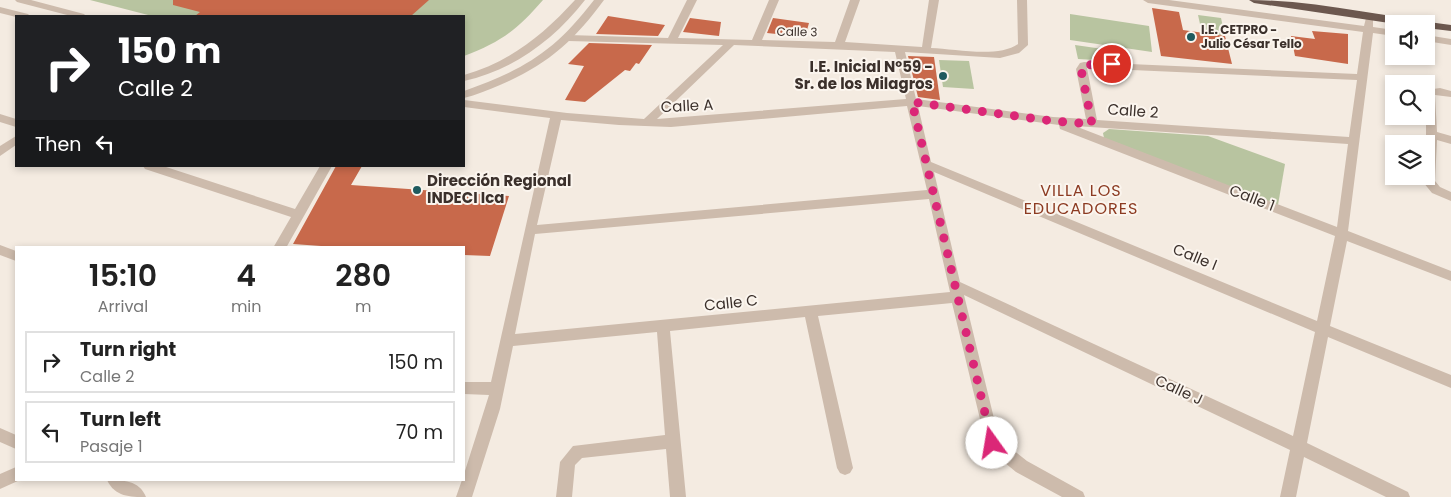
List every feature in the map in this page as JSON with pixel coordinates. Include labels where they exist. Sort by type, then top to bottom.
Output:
[{"type":"highway","points":[[1254,0],[1385,18]]},
{"type":"highway","points":[[1435,26],[1451,28]]},
{"type":"street","points":[[20,0],[77,15]]},
{"type":"street","points":[[465,78],[507,62],[538,44],[580,0]]},
{"type":"street","points":[[465,95],[529,66],[556,49],[568,38],[599,0]]},
{"type":"street","points":[[672,40],[692,0]]},
{"type":"street","points":[[756,43],[774,0]]},
{"type":"street","points":[[840,45],[855,0]]},
{"type":"street","points":[[926,50],[934,0]]},
{"type":"street","name":"Calle 3","points":[[568,38],[840,45],[1000,55],[1015,51],[1023,45],[1022,0]]},
{"type":"street","points":[[1148,0],[1385,32]]},
{"type":"street","points":[[0,10],[21,15]]},
{"type":"street","points":[[1288,497],[1342,233],[1370,16]]},
{"type":"street","points":[[1435,39],[1451,42]]},
{"type":"street","points":[[646,123],[732,42]]},
{"type":"street","points":[[899,48],[992,443],[1002,454],[1020,466],[1077,497]]},
{"type":"street","points":[[1092,124],[1081,69],[1084,65],[1362,78]]},
{"type":"street","points":[[1451,94],[1440,91],[1430,92],[1432,134],[1429,182],[1436,190],[1451,197]]},
{"type":"street","name":"Calle A","points":[[465,103],[556,116],[646,123],[737,118],[912,102]]},
{"type":"street","name":"Calle 2","points":[[912,102],[1053,121],[1354,141]]},
{"type":"street","points":[[464,497],[493,409],[556,116]]},
{"type":"street","points":[[0,118],[15,123]]},
{"type":"street","name":"Calle 1","points":[[1053,121],[1451,276]]},
{"type":"street","points":[[1432,134],[1451,140]]},
{"type":"street","points":[[0,152],[15,141]]},
{"type":"street","name":"Calle I","points":[[926,164],[1451,382]]},
{"type":"street","points":[[152,167],[297,214]]},
{"type":"street","points":[[280,246],[325,167]]},
{"type":"street","points":[[530,230],[934,194]]},
{"type":"street","points":[[0,250],[15,256]]},
{"type":"street","name":"Calle C","points":[[507,341],[810,311],[956,291]]},
{"type":"street","name":"Calle J","points":[[956,291],[1298,446],[1402,497]]},
{"type":"street","points":[[810,311],[845,468]]},
{"type":"street","points":[[662,326],[678,497]]},
{"type":"street","points":[[465,388],[497,389]]},
{"type":"street","points":[[0,435],[15,442]]},
{"type":"street","points":[[564,497],[568,462],[578,451],[673,441]]},
{"type":"street","points":[[0,482],[15,474]]},
{"type":"street","points":[[116,481],[138,497]]},
{"type":"green space","points":[[90,0],[543,0],[508,34],[488,46],[465,56],[465,15],[148,15]]},
{"type":"green space","points":[[1070,14],[1149,26],[1152,52],[1070,40]]},
{"type":"green space","points":[[1198,15],[1221,18],[1225,36],[1202,33]]},
{"type":"green space","points":[[1075,45],[1110,50],[1111,61],[1078,59]]},
{"type":"green space","points":[[939,60],[969,61],[974,89],[943,87]]},
{"type":"green space","points":[[1109,129],[1208,136],[1285,164],[1278,205],[1104,138],[1103,133]]},
{"type":"building","points":[[173,0],[429,0],[412,15],[196,15],[200,12],[173,5]]},
{"type":"building","name":"I.E. CETPRO - Julio César Tello","points":[[1152,8],[1179,12],[1183,30],[1225,36],[1232,64],[1161,56]]},
{"type":"building","points":[[608,16],[665,25],[658,36],[596,34]]},
{"type":"building","points":[[690,18],[721,22],[719,36],[683,32]]},
{"type":"building","points":[[773,18],[809,23],[805,37],[767,33]]},
{"type":"building","points":[[1312,31],[1348,34],[1348,64],[1295,56],[1291,36],[1315,39]]},
{"type":"building","points":[[589,43],[652,45],[639,64],[636,63],[630,71],[625,70],[585,102],[565,100],[584,66],[568,64]]},
{"type":"building","points":[[908,56],[934,57],[940,100],[918,97]]},
{"type":"building","points":[[335,167],[361,167],[351,185],[509,196],[490,256],[465,255],[465,246],[321,246],[293,244]]},
{"type":"place","name":"I.E. CETPRO - Julio César Tello","points":[[1191,37]]},
{"type":"place","name":"I.E. Inicial Nº59 - Sr. de los Milagros","points":[[943,76]]},
{"type":"place","name":"Dirección Regional INDECI Ica","points":[[417,190]]},
{"type":"district","name":"VILLA LOS EDUCADORES","points":[[1081,199]]},
{"type":"route","points":[[992,443],[912,102],[1053,121],[1092,124],[1081,69],[1084,65],[1112,64]]}]
